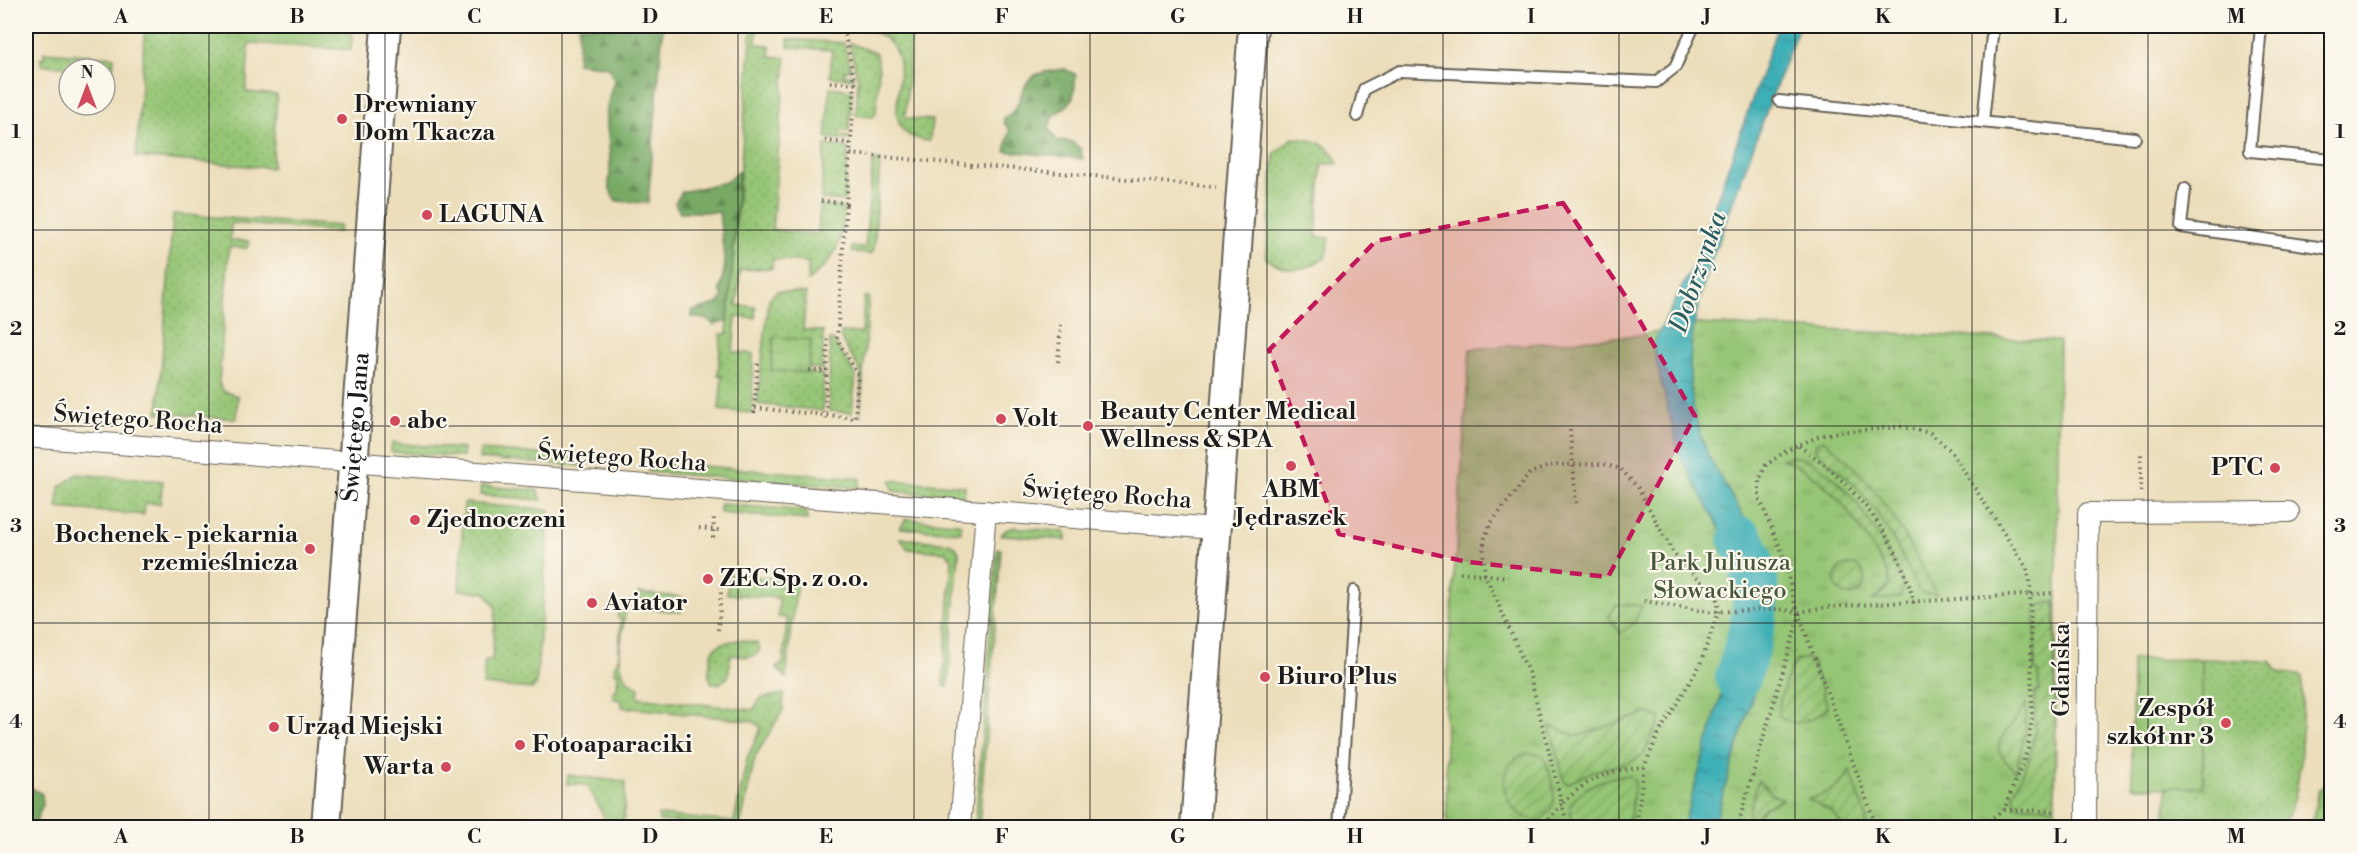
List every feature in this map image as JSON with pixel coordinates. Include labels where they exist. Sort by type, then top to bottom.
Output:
[{"type":"main road","name":"Świętego Jana","points":[[326,828],[386,26]]},
{"type":"main road","points":[[1195,828],[1253,26]]},
{"type":"street","name":"Świętego Rocha","points":[[26,437],[1215,529]]},
{"type":"street","points":[[960,828],[986,512]]},
{"type":"street","name":"Gdańska","points":[[2086,828],[2088,513],[2289,512]]},
{"type":"lane","points":[[1357,116],[1364,89],[1400,71],[1656,82],[1675,67],[1694,26]]},
{"type":"lane","points":[[1983,122],[1993,26]]},
{"type":"lane","points":[[2261,26],[2250,152],[2331,159]]},
{"type":"lane","points":[[1779,101],[2135,138]]},
{"type":"lane","points":[[2185,189],[2181,227],[2331,249]]},
{"type":"lane","points":[[1339,828],[1354,591]]},
{"type":"path","points":[[758,363],[754,410],[855,418],[858,375],[837,339],[855,84],[845,35]]},
{"type":"path","points":[[830,82],[855,84]]},
{"type":"path","points":[[825,141],[851,143]]},
{"type":"path","points":[[850,154],[1222,187]]},
{"type":"path","points":[[821,201],[846,203]]},
{"type":"path","points":[[1059,362],[1061,325]]},
{"type":"path","points":[[825,417],[828,337],[837,339]]},
{"type":"path","points":[[809,370],[826,371]]},
{"type":"path","points":[[1877,828],[1800,612],[1794,602],[1784,557],[1758,489],[1766,465],[1775,457],[1819,436],[1857,429],[1901,427],[1930,433],[1950,450],[2026,567],[2031,593],[2030,734],[2024,762],[2008,794],[2004,810]]},
{"type":"path","points":[[1570,430],[1576,503]]},
{"type":"path","points":[[1798,446],[1832,471],[1864,504],[1890,544],[1911,588],[1914,604]]},
{"type":"path","points":[[2141,454],[2141,499]]},
{"type":"path","points":[[1568,828],[1530,676],[1485,574],[1485,537],[1504,504],[1530,473],[1552,465],[1573,464],[1603,464],[1621,469],[1638,488],[1674,554],[1717,600],[1719,610],[1700,665],[1659,733],[1644,766],[1636,828]]},
{"type":"path","points":[[713,538],[714,517]]},
{"type":"path","points":[[699,528],[719,530]]},
{"type":"path","points":[[1460,572],[1508,577]]},
{"type":"path","points":[[718,581],[722,581],[718,630]]},
{"type":"path","points":[[1644,601],[1710,612],[1778,609],[1800,612],[1826,607],[1914,604],[2031,593],[2055,593]]},
{"type":"path","points":[[1737,828],[1800,612]]},
{"type":"path","points":[[1541,828],[1581,785],[1597,777],[1644,766]]},
{"type":"path","points":[[1978,828],[2004,810],[2055,811]]},
{"type":"highlighted area","points":[[1563,203],[1626,297],[1695,416],[1608,577],[1468,562],[1339,534],[1269,350],[1376,241]]},
{"type":"green space","points":[[145,26],[353,26],[351,50],[249,43],[246,92],[277,95],[272,168],[136,157]]},
{"type":"green space","points":[[579,26],[663,26],[648,203],[615,201],[612,194],[609,185],[607,105],[614,81],[609,67],[577,63]]},
{"type":"green space","points":[[752,26],[757,26],[756,44],[770,45],[770,56],[786,58],[772,230],[818,234],[820,205],[841,207],[844,210],[836,250],[825,265],[808,281],[808,262],[773,259],[772,268],[740,270],[737,305],[756,307],[755,318],[736,317],[733,352],[753,354],[752,413],[719,410],[722,376],[718,375],[721,334],[727,334]]},
{"type":"green space","points":[[823,26],[912,26],[905,118],[932,120],[930,141],[911,136],[901,126],[897,113],[899,64],[894,48],[882,36],[868,30]]},
{"type":"green space","points":[[788,39],[844,43],[851,69],[844,71],[845,76],[853,74],[853,79],[830,77],[832,50],[788,47]]},
{"type":"green space","points":[[849,43],[876,53],[879,70],[876,113],[873,117],[856,115],[858,79]]},
{"type":"green space","points":[[44,52],[114,57],[57,57],[57,66],[42,65],[40,58],[44,58]]},
{"type":"green space","points":[[1065,69],[1076,75],[1073,97],[1066,107],[1054,116],[1049,128],[1056,140],[1070,141],[1080,148],[1083,159],[1005,151],[1010,130],[1004,123],[1004,118],[1014,110],[1027,83],[1039,74]]},
{"type":"green space","points":[[830,87],[852,90],[849,131],[840,131],[840,136],[849,137],[847,140],[826,138]]},
{"type":"green space","points":[[1293,138],[1321,144],[1330,151],[1338,164],[1322,164],[1316,236],[1330,238],[1325,258],[1309,266],[1289,269],[1266,259],[1274,154]]},
{"type":"green space","points":[[825,145],[846,147],[848,150],[845,198],[842,201],[821,199]]},
{"type":"green space","points":[[873,160],[880,160],[874,249],[871,254],[852,252],[852,247],[865,248]]},
{"type":"green space","points":[[739,171],[728,321],[714,325],[708,320],[692,317],[692,311],[719,303],[723,297],[720,290],[725,266],[719,212],[680,212],[675,203],[682,192],[726,182]]},
{"type":"green space","points":[[173,214],[340,226],[339,232],[231,223],[230,240],[249,241],[247,248],[229,247],[219,383],[223,391],[238,396],[236,419],[158,413]]},
{"type":"green space","points":[[777,291],[806,293],[803,330],[823,331],[823,369],[809,368],[811,340],[771,370],[823,374],[823,411],[757,404],[769,299]]},
{"type":"green space","points":[[864,297],[869,297],[860,417],[861,372],[841,339],[841,332],[862,333]]},
{"type":"green space","name":"Park Juliusza Słowackiego","points":[[1697,324],[2059,341],[2055,827],[1447,828],[1445,707],[1470,349],[1641,335]]},
{"type":"green space","points":[[774,337],[811,340],[808,373],[771,370]]},
{"type":"green space","points":[[830,340],[833,340],[856,375],[852,413],[829,411]]},
{"type":"green space","points":[[1823,440],[1842,455],[1875,491],[1901,530],[1936,594],[1924,594],[1918,590],[1898,549],[1875,511],[1851,482],[1815,450],[1816,443]]},
{"type":"green space","points":[[392,443],[463,449],[463,457],[391,452]]},
{"type":"green space","points":[[480,450],[582,457],[581,466],[479,459]]},
{"type":"green space","points":[[1791,456],[1807,460],[1823,469],[1851,496],[1874,529],[1899,573],[1903,586],[1901,595],[1897,598],[1873,600],[1889,586],[1889,575],[1857,524],[1832,492],[1800,467],[1782,459]]},
{"type":"green space","points":[[649,462],[860,478],[859,488],[648,472]]},
{"type":"green space","points":[[77,474],[163,481],[160,504],[145,503],[144,515],[57,508],[60,487]]},
{"type":"green space","points":[[891,480],[965,486],[964,497],[893,491]]},
{"type":"green space","points":[[481,486],[537,490],[542,500],[480,495]]},
{"type":"green space","points":[[464,503],[550,510],[536,686],[534,685],[533,689],[483,685],[485,660],[492,660],[496,608],[486,593],[459,590]]},
{"type":"green space","points":[[720,504],[807,511],[807,520],[720,513]]},
{"type":"green space","points":[[906,519],[958,523],[961,524],[961,532],[900,528]]},
{"type":"green space","points":[[1015,527],[1066,532],[1066,540],[1001,535],[1006,530]]},
{"type":"green space","points":[[900,538],[948,543],[955,546],[959,552],[948,687],[943,685],[952,560],[946,552],[908,549]]},
{"type":"green space","points":[[997,548],[1001,549],[979,827],[975,827]]},
{"type":"green space","points":[[1850,565],[1861,569],[1865,580],[1861,591],[1850,595],[1839,591],[1835,580],[1839,569]]},
{"type":"green space","points":[[729,574],[797,580],[786,678],[776,667],[783,664],[787,618],[778,617],[779,598],[727,594]]},
{"type":"green space","points":[[638,593],[682,597],[681,612],[641,608]]},
{"type":"green space","points":[[2055,602],[2055,807],[2018,806],[2013,795],[2030,757],[2035,732],[2035,691],[2039,691],[2039,672],[2035,671],[2035,611],[2040,605]]},
{"type":"green space","points":[[1616,605],[1642,606],[1635,622],[1620,634],[1609,616]]},
{"type":"green space","points":[[622,608],[625,613],[620,655],[621,666],[630,682],[639,687],[638,697],[753,710],[761,698],[784,694],[783,710],[755,757],[740,827],[659,821],[658,815],[734,822],[747,758],[761,728],[753,721],[622,707],[622,701],[613,698],[613,691],[617,690],[618,673],[614,672],[615,664],[618,664],[621,619],[618,618],[618,609]]},
{"type":"green space","points":[[741,640],[757,643],[760,649],[758,653],[748,657],[731,655],[728,677],[719,684],[712,683],[709,673],[713,651],[724,643]]},
{"type":"green space","points":[[1806,658],[1812,662],[1828,707],[1817,716],[1799,723],[1785,721],[1779,717],[1783,688],[1796,661]]},
{"type":"green space","points":[[2202,659],[2271,661],[2278,672],[2302,676],[2302,733],[2298,780],[2294,801],[2287,818],[2278,828],[2165,828],[2167,787],[2203,786]]},
{"type":"green space","points":[[2202,659],[2203,787],[2132,787],[2132,660]]},
{"type":"green space","points":[[2026,704],[2025,733],[2016,772],[2000,753],[1999,743]]},
{"type":"green space","points":[[1646,713],[1661,718],[1643,755],[1629,763],[1593,771],[1567,784],[1550,726],[1574,735],[1584,734]]},
{"type":"green space","points":[[1527,753],[1542,755],[1551,780],[1553,805],[1541,820],[1529,819],[1518,813],[1510,804],[1506,793],[1504,781],[1507,770],[1514,760]]},
{"type":"green space","points":[[1850,770],[1867,819],[1865,827],[1844,827],[1831,811],[1808,799],[1833,789]]},
{"type":"green space","points":[[568,775],[625,782],[624,821],[606,820],[587,785],[567,784]]},
{"type":"green space","points":[[1630,776],[1635,781],[1629,827],[1573,827],[1570,807],[1580,794],[1604,780]]},
{"type":"green space","points":[[1758,780],[1773,795],[1783,799],[1766,807],[1752,820],[1748,816]]},
{"type":"green space","points":[[2331,782],[2331,827],[2311,827],[2318,790]]},
{"type":"green space","points":[[31,788],[42,794],[43,804],[34,827],[26,827],[26,792]]},
{"type":"water","points":[[1778,26],[1799,26],[1705,281],[1692,342],[1690,373],[1693,404],[1705,447],[1758,547],[1774,601],[1742,601],[1737,571],[1727,542],[1679,454],[1654,353],[1654,342],[1695,261]]},
{"type":"water","points":[[1744,616],[1773,616],[1766,652],[1713,827],[1683,827]]},
{"type":"waterway","name":"Dobrzynka","points":[[1738,677],[1752,625],[1756,591],[1754,574],[1741,540]]},
{"type":"place","name":"Drewniany Dom Tkacza","points":[[342,119]]},
{"type":"place","name":"LAGUNA","points":[[427,215]]},
{"type":"place","name":"Volt","points":[[1001,419]]},
{"type":"place","name":"abc","points":[[395,421]]},
{"type":"place","name":"Beauty Center Medical Wellness & SPA","points":[[1088,426]]},
{"type":"place","name":"ABM Jędraszek","points":[[1291,466]]},
{"type":"place","name":"PTC","points":[[2275,468]]},
{"type":"place","name":"Zjednoczeni","points":[[415,520]]},
{"type":"place","name":"Bochenek - piekarnia rzemieślnicza","points":[[310,549]]},
{"type":"place","name":"ZEC Sp. z o.o.","points":[[708,579]]},
{"type":"place","name":"Aviator","points":[[592,603]]},
{"type":"place","name":"Biuro Plus","points":[[1265,677]]},
{"type":"place","name":"Zespół szkół nr 3","points":[[2226,723]]},
{"type":"place","name":"Urząd Miejski","points":[[274,727]]},
{"type":"place","name":"Fotoaparaciki","points":[[520,745]]},
{"type":"place","name":"Warta","points":[[446,767]]}]
